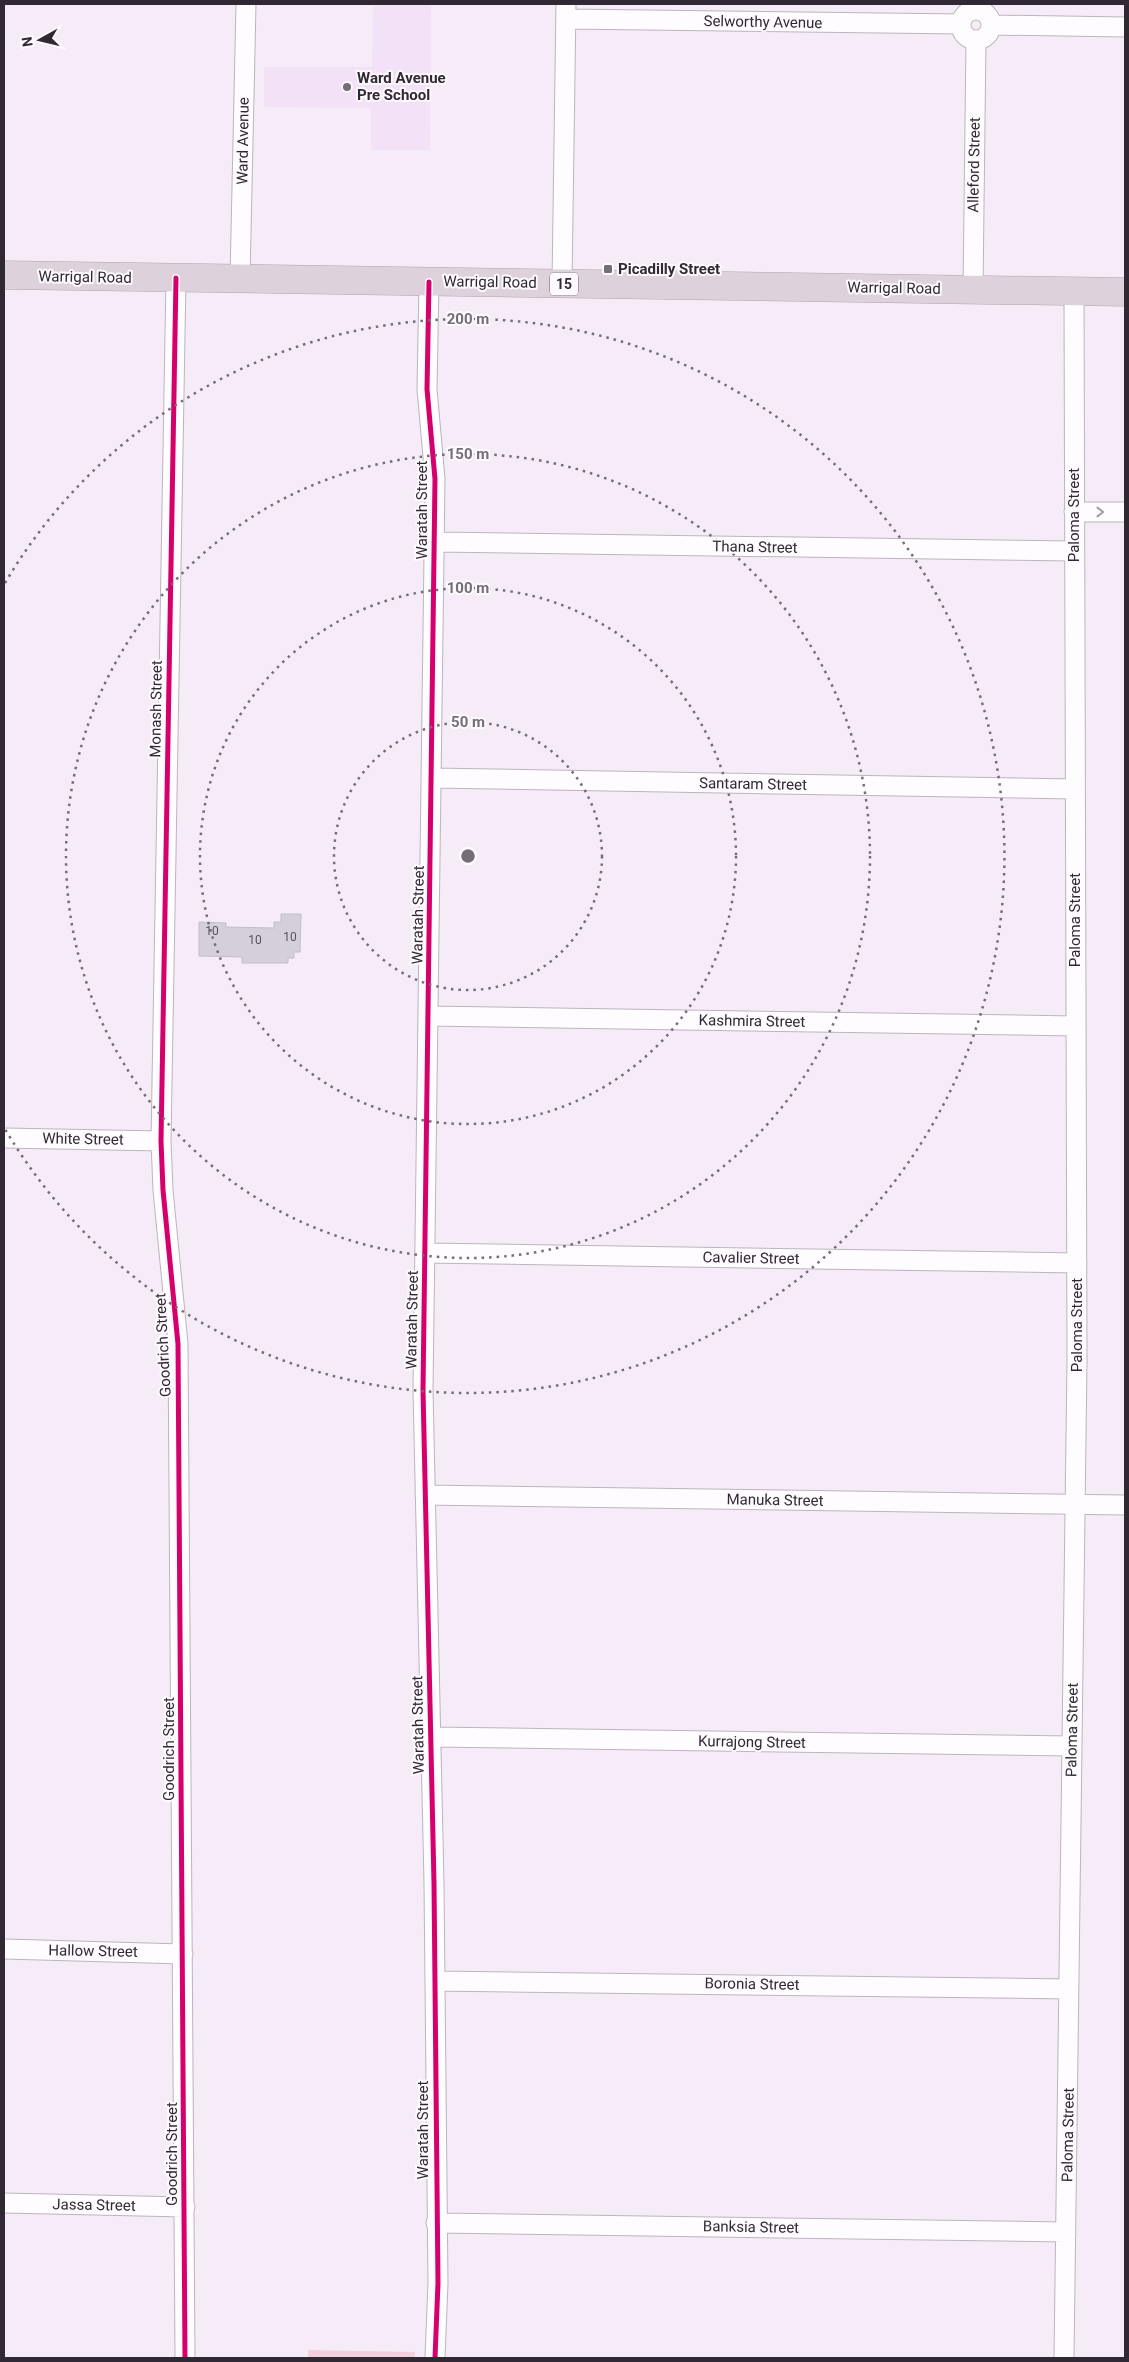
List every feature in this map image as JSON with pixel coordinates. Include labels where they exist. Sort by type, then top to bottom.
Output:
[{"type":"highway","name":"Warrigal Road","points":[[4,275],[1125,292]]},
{"type":"street","name":"Ward Avenue","points":[[240,279],[246,4]]},
{"type":"street","points":[[976,7],[985,13],[991,25],[985,37],[976,40],[967,37],[961,24],[967,12],[976,7]]},
{"type":"street","points":[[562,284],[566,11]]},
{"type":"street","name":"Selworthy Avenue","points":[[566,11],[961,24]]},
{"type":"street","points":[[991,25],[1125,27]]},
{"type":"street","name":"Alleford Street","points":[[973,290],[976,40]]},
{"type":"street","name":"Monash Street","points":[[161,1141],[176,278]]},
{"type":"street","name":"Waratah Street","points":[[429,282],[427,389],[436,479],[423,1390],[435,1981],[438,2283],[435,2358]]},
{"type":"street","name":"Paloma Street","points":[[1064,2358],[1077,1263],[1074,789],[1074,291]]},
{"type":"street","points":[[1074,512],[1125,512]]},
{"type":"street","name":"Thana Street","points":[[435,542],[1074,551]]},
{"type":"street","name":"Santaram Street","points":[[432,778],[1074,789]]},
{"type":"street","name":"Kashmira Street","points":[[429,1016],[1076,1026]]},
{"type":"street","name":"White Street","points":[[4,1138],[161,1141]]},
{"type":"street","name":"Goodrich Street","points":[[161,1141],[163,1190],[178,1344],[185,2358]]},
{"type":"street","name":"Cavalier Street","points":[[425,1253],[1077,1263]]},
{"type":"street","name":"Manuka Street","points":[[426,1495],[1125,1505]]},
{"type":"street","name":"Kurrajong Street","points":[[431,1737],[1072,1746]]},
{"type":"street","name":"Hallow Street","points":[[4,1949],[183,1954]]},
{"type":"street","name":"Boronia Street","points":[[435,1981],[1069,1989]]},
{"type":"street","name":"Jassa Street","points":[[4,2203],[185,2207]]},
{"type":"street","name":"Banksia Street","points":[[436,2223],[1066,2232]]},
{"type":"shaded area","name":"Ward Avenue Pre School","points":[[373,4],[431,4],[430,150],[371,150],[371,108],[264,107],[264,67],[372,67]]},
{"type":"shaded area","points":[[308,2350],[415,2352],[415,2358],[308,2358]]},
{"type":"building","points":[[281,914],[301,914],[300,952],[294,952],[294,958],[288,958],[288,963],[242,963],[242,957],[199,956],[199,922],[226,923],[226,927],[274,928],[274,922],[281,922]]},
{"type":"cycle path","points":[[176,278],[161,1141],[163,1190],[178,1344],[185,2358]]},
{"type":"cycle path","points":[[429,282],[427,389],[435,479],[423,1390],[434,1883],[438,2283],[435,2358]]},
{"type":"place","name":"Ward Avenue Pre School","points":[[347,87]]},
{"type":"place","name":"Picadilly Street","points":[[608,269]]}]
